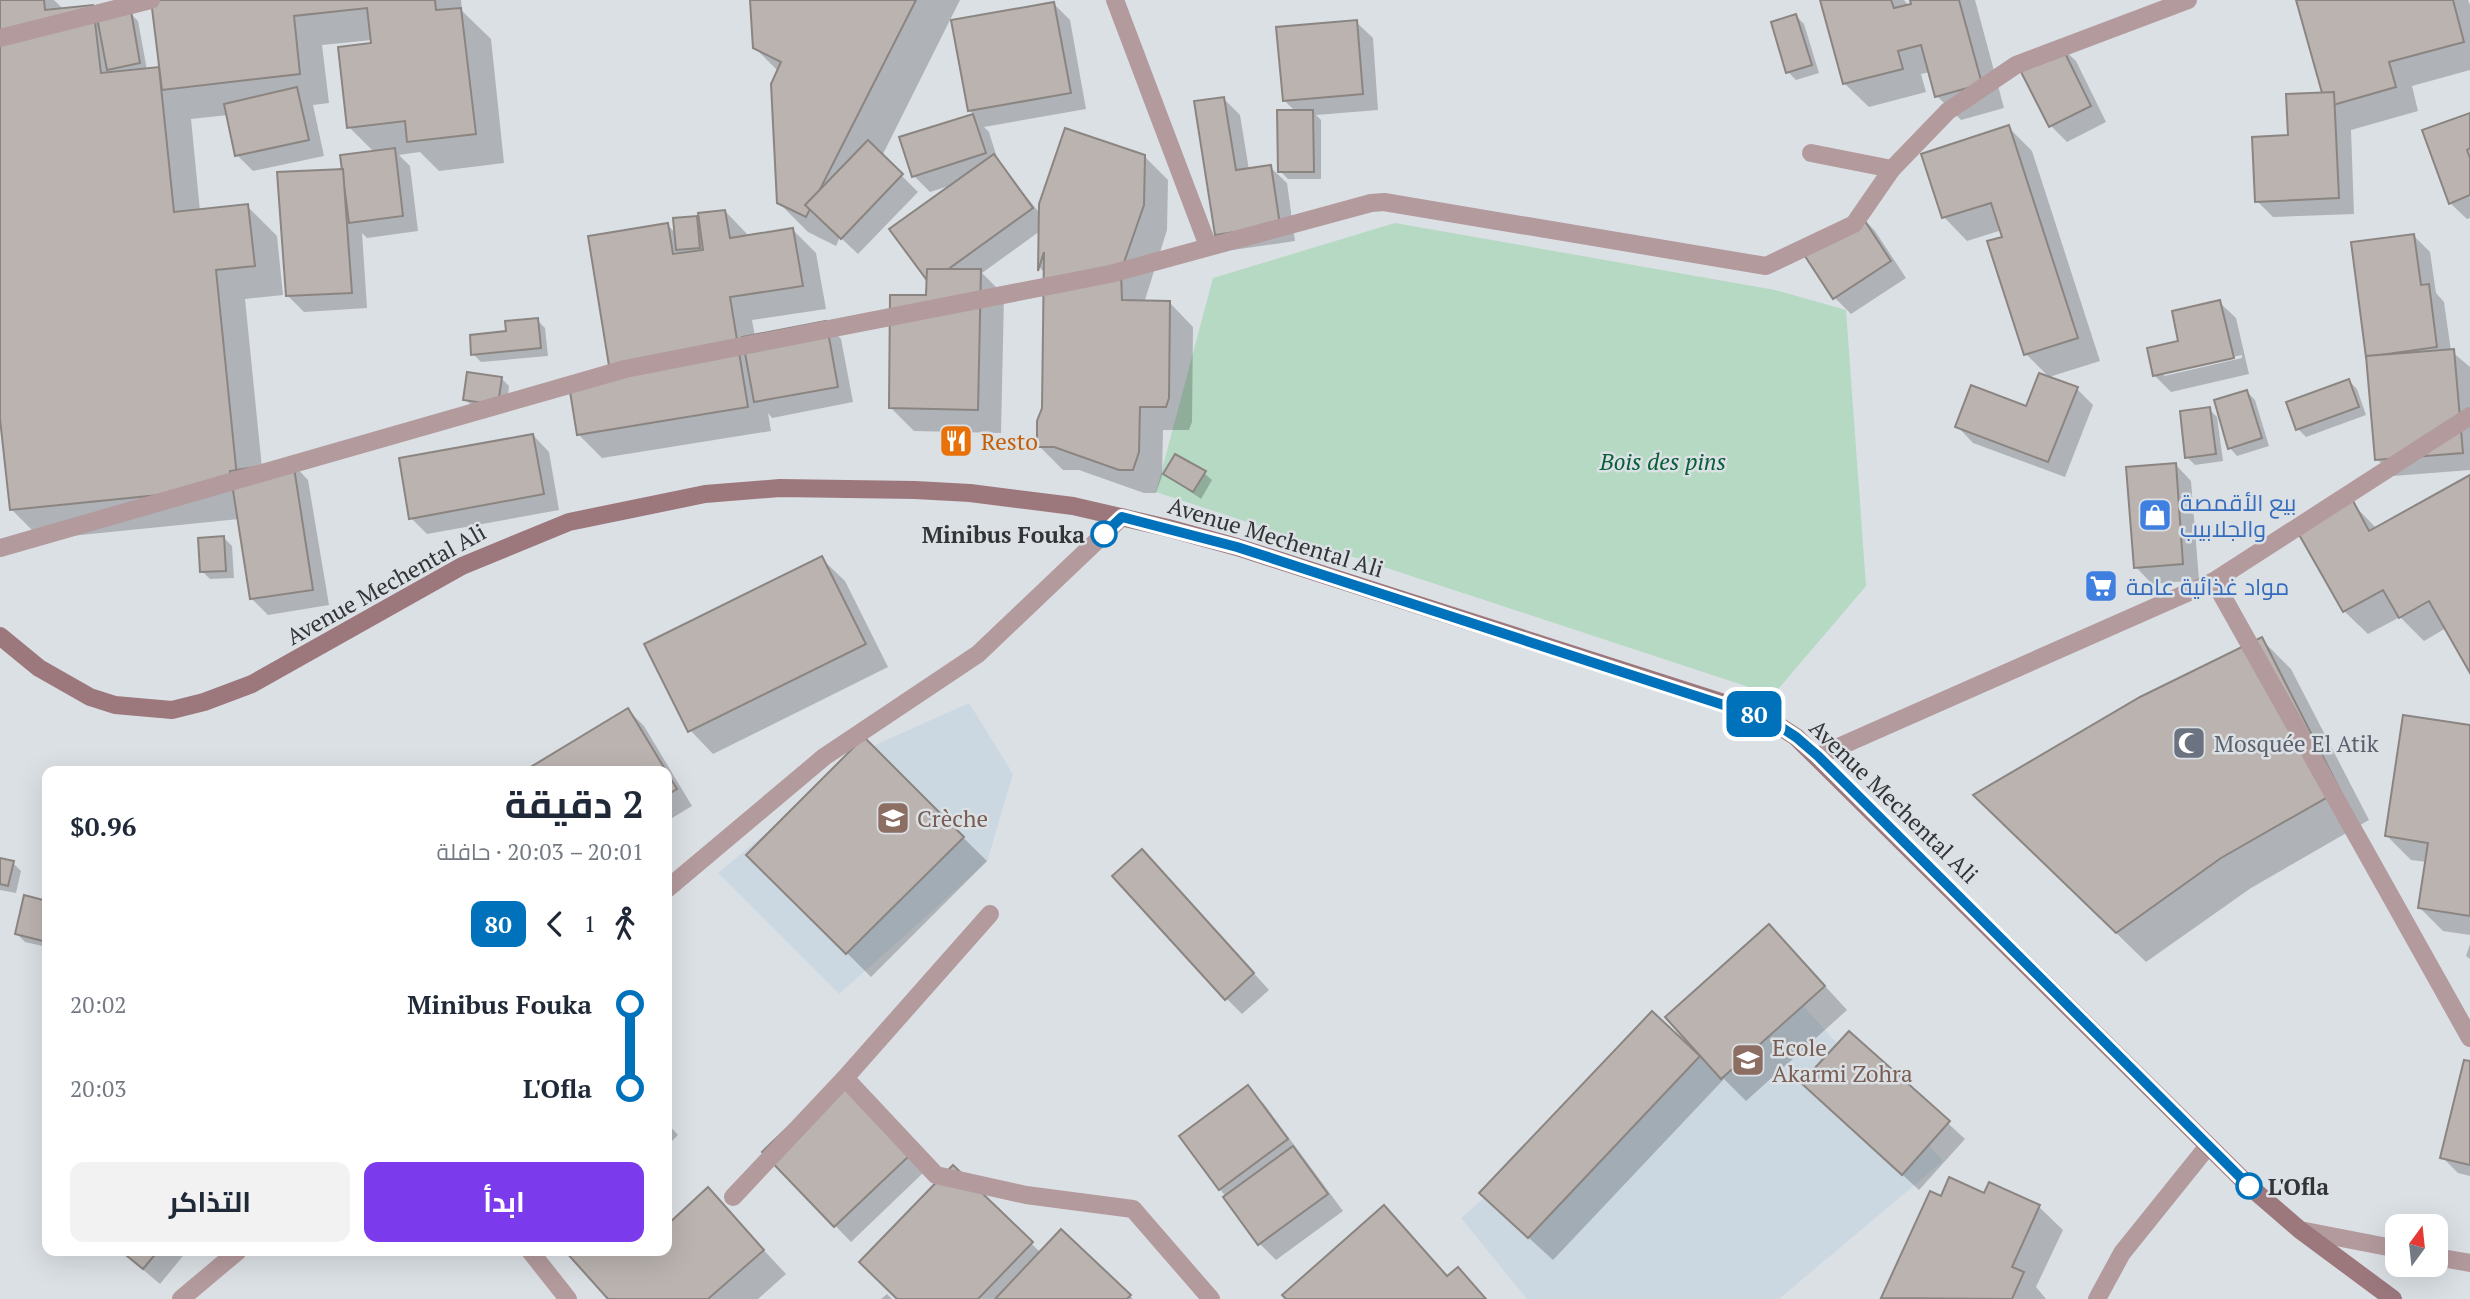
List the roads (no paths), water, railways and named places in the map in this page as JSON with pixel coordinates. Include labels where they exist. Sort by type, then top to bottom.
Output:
[{"type":"main road","name":"Avenue Mechental Ali","points":[[0,636],[39,668],[90,697],[115,705],[172,710],[204,702],[252,684],[462,566],[569,522],[705,494],[780,488],[970,493],[1073,506],[1237,547],[1743,709],[1770,720],[1818,756],[2208,1146],[2301,1230],[2368,1278]]},
{"type":"main road","points":[[2368,1278],[2393,1299]]},
{"type":"main road","points":[[2368,1278],[2403,1299]]},
{"type":"street","points":[[0,38],[151,0]]},
{"type":"street","points":[[1115,0],[1208,246]]},
{"type":"street","points":[[0,548],[625,369],[1110,274],[1208,246],[1384,202],[1766,266],[1854,224],[1892,169],[1948,111],[2016,65],[2188,0]]},
{"type":"street","points":[[1811,153],[1892,169]]},
{"type":"street","points":[[1818,756],[2214,581],[2470,416]]},
{"type":"street","points":[[672,885],[824,757],[978,654],[1122,517]]},
{"type":"street","points":[[2214,581],[2470,1038]]},
{"type":"street","points":[[733,1197],[845,1078],[990,914]]},
{"type":"street","points":[[845,1078],[936,1175],[1026,1195],[1133,1209],[1212,1299]]},
{"type":"street","points":[[2097,1299],[2122,1253],[2208,1146]]},
{"type":"street","points":[[2301,1230],[2385,1246]]},
{"type":"street","points":[[181,1299],[232,1256]]},
{"type":"street","points":[[534,1256],[568,1299]]},
{"type":"street","points":[[2448,1259],[2470,1264]]},
{"type":"place","name":"Resto","points":[[956,441]]},
{"type":"place","name":"بيع الأقمصة والجلابيب","points":[[2155,515]]},
{"type":"place","name":"Minibus Fouka","points":[[1104,534]]},
{"type":"place","name":"مواد غذائية عامة","points":[[2101,586]]},
{"type":"place","name":"Mosquée El Atik","points":[[2189,743]]},
{"type":"place","name":"Crèche","points":[[893,818]]},
{"type":"place","name":"Ecole Akarmi Zohra","points":[[1748,1060]]},
{"type":"place","name":"L'Ofla","points":[[2249,1186]]},
{"type":"park label","name":"Bois des pins","points":[[1663,461]]}]
